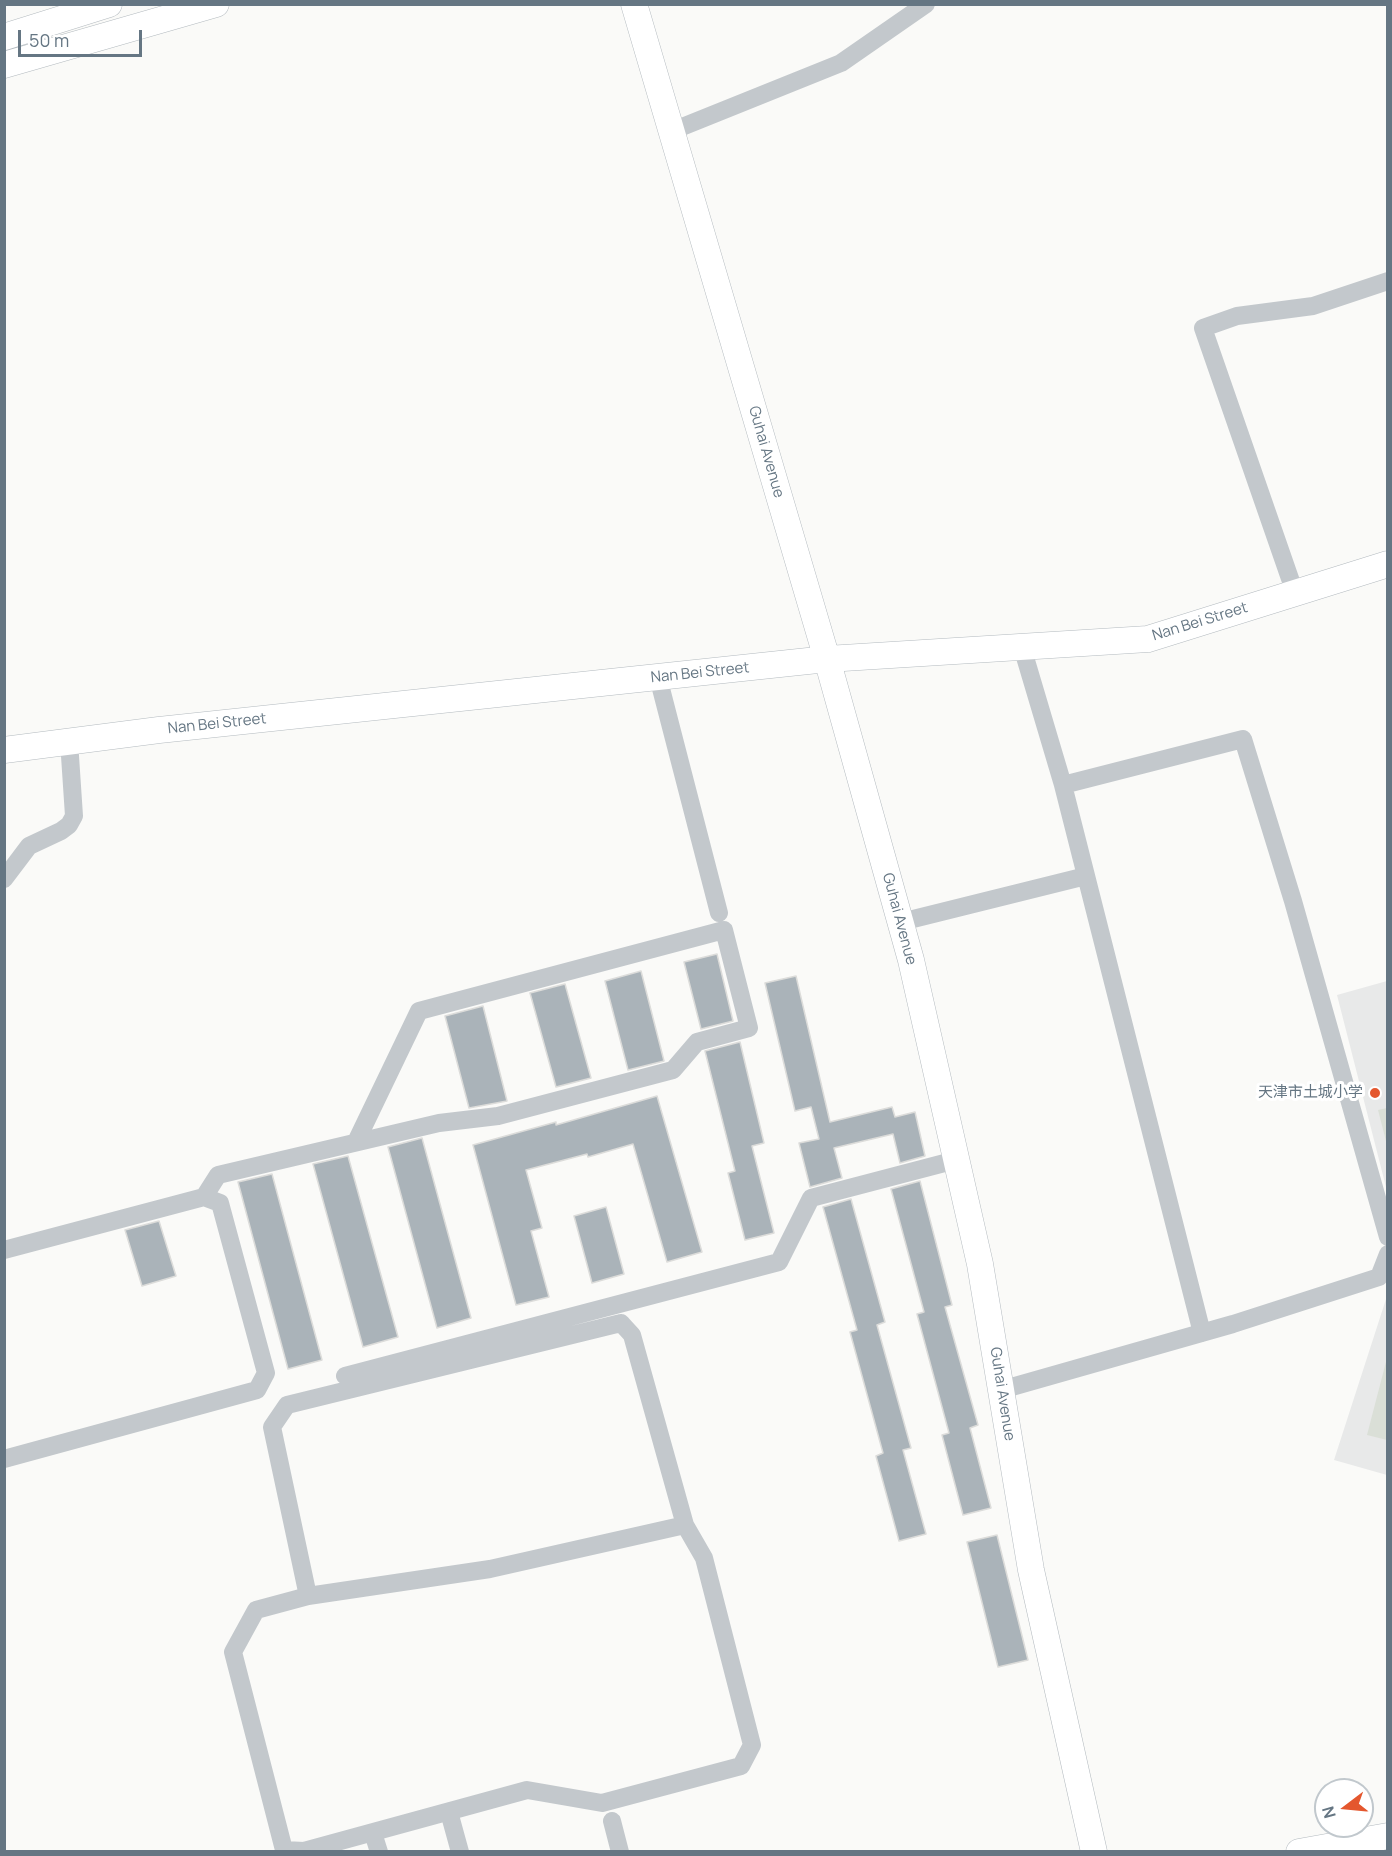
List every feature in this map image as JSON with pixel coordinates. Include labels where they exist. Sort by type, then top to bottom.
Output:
[{"type":"street","points":[[4,37],[109,4]]},
{"type":"street","points":[[4,65],[216,4]]},
{"type":"street","name":"Guhai Avenue","points":[[634,4],[827,659],[900,922],[980,1264],[1031,1570],[1094,1851]]},
{"type":"street","points":[[672,131],[841,63],[927,4]]},
{"type":"street","points":[[1295,593],[1203,328],[1237,316],[1314,306],[1388,281]]},
{"type":"street","name":"Nan Bei Street","points":[[4,750],[69,741],[827,659],[1148,639],[1388,564]]},
{"type":"street","points":[[1022,647],[1063,785],[1202,1333]]},
{"type":"street","points":[[658,677],[719,913]]},
{"type":"street","points":[[1063,785],[1243,739],[1293,901],[1388,1237]]},
{"type":"street","points":[[4,879],[29,846],[61,831],[69,825],[74,816],[69,741]]},
{"type":"street","points":[[900,922],[1086,876]]},
{"type":"street","points":[[204,1197],[219,1175],[439,1123],[498,1116],[673,1070],[697,1042],[749,1028],[724,930],[419,1011],[356,1142]]},
{"type":"street","points":[[345,1376],[779,1263],[811,1198],[956,1160]]},
{"type":"street","points":[[4,1250],[204,1197],[220,1203],[266,1373],[257,1390],[4,1459]]},
{"type":"street","points":[[1001,1390],[1202,1333],[1379,1277],[1388,1254]]},
{"type":"street","points":[[308,1596],[272,1427],[287,1405],[621,1323],[633,1335],[685,1525],[704,1558],[752,1746],[741,1766],[602,1803],[527,1790],[304,1851],[284,1850],[233,1652],[256,1610],[308,1596],[490,1569],[685,1525]]},
{"type":"street","points":[[449,1812],[460,1851]]},
{"type":"street","points":[[612,1821],[620,1851]]},
{"type":"street","points":[[373,1833],[378,1851]]},
{"type":"street","points":[[1299,1851],[1388,1836]]},
{"type":"shaded area","name":"天津市土城小学","points":[[1387,981],[1387,1191],[1337,995]]},
{"type":"shaded area","points":[[1388,1108],[1387,1145],[1378,1110]]},
{"type":"shaded area","points":[[1387,1296],[1387,1475],[1334,1460]]},
{"type":"shaded area","points":[[1387,1358],[1387,1440],[1367,1435]]},
{"type":"building","points":[[717,954],[733,1021],[701,1029],[684,962]]},
{"type":"building","points":[[641,971],[664,1061],[628,1070],[605,981]]},
{"type":"building","points":[[796,976],[830,1122],[892,1107],[895,1117],[915,1112],[925,1156],[900,1163],[893,1134],[834,1148],[842,1178],[810,1187],[799,1143],[819,1139],[811,1107],[795,1111],[765,983]]},
{"type":"building","points":[[565,984],[591,1078],[556,1087],[530,993]]},
{"type":"building","points":[[483,1006],[507,1101],[469,1108],[445,1016]]},
{"type":"building","points":[[740,1042],[764,1143],[752,1146],[774,1233],[745,1240],[728,1173],[735,1171],[705,1051]]},
{"type":"building","points":[[657,1096],[702,1252],[667,1262],[633,1144],[588,1157],[587,1154],[526,1170],[542,1228],[531,1231],[549,1297],[516,1305],[473,1145],[556,1122],[556,1125]]},
{"type":"building","points":[[422,1138],[471,1318],[437,1328],[388,1147]]},
{"type":"building","points":[[348,1156],[398,1337],[363,1347],[313,1164]]},
{"type":"building","points":[[272,1174],[322,1360],[288,1369],[238,1182]]},
{"type":"building","points":[[920,1181],[952,1305],[945,1307],[978,1425],[970,1428],[991,1508],[963,1515],[942,1435],[949,1433],[917,1314],[924,1312],[891,1189]]},
{"type":"building","points":[[851,1199],[885,1322],[877,1325],[911,1448],[903,1450],[926,1534],[899,1541],[876,1456],[883,1453],[850,1332],[857,1330],[823,1207]]},
{"type":"building","points":[[606,1207],[624,1274],[592,1283],[574,1216]]},
{"type":"building","points":[[159,1221],[176,1276],[142,1286],[125,1230]]},
{"type":"building","points":[[997,1535],[1028,1660],[998,1667],[967,1542]]},
{"type":"place","name":"天津市土城小学","points":[[1375,1093]]}]
